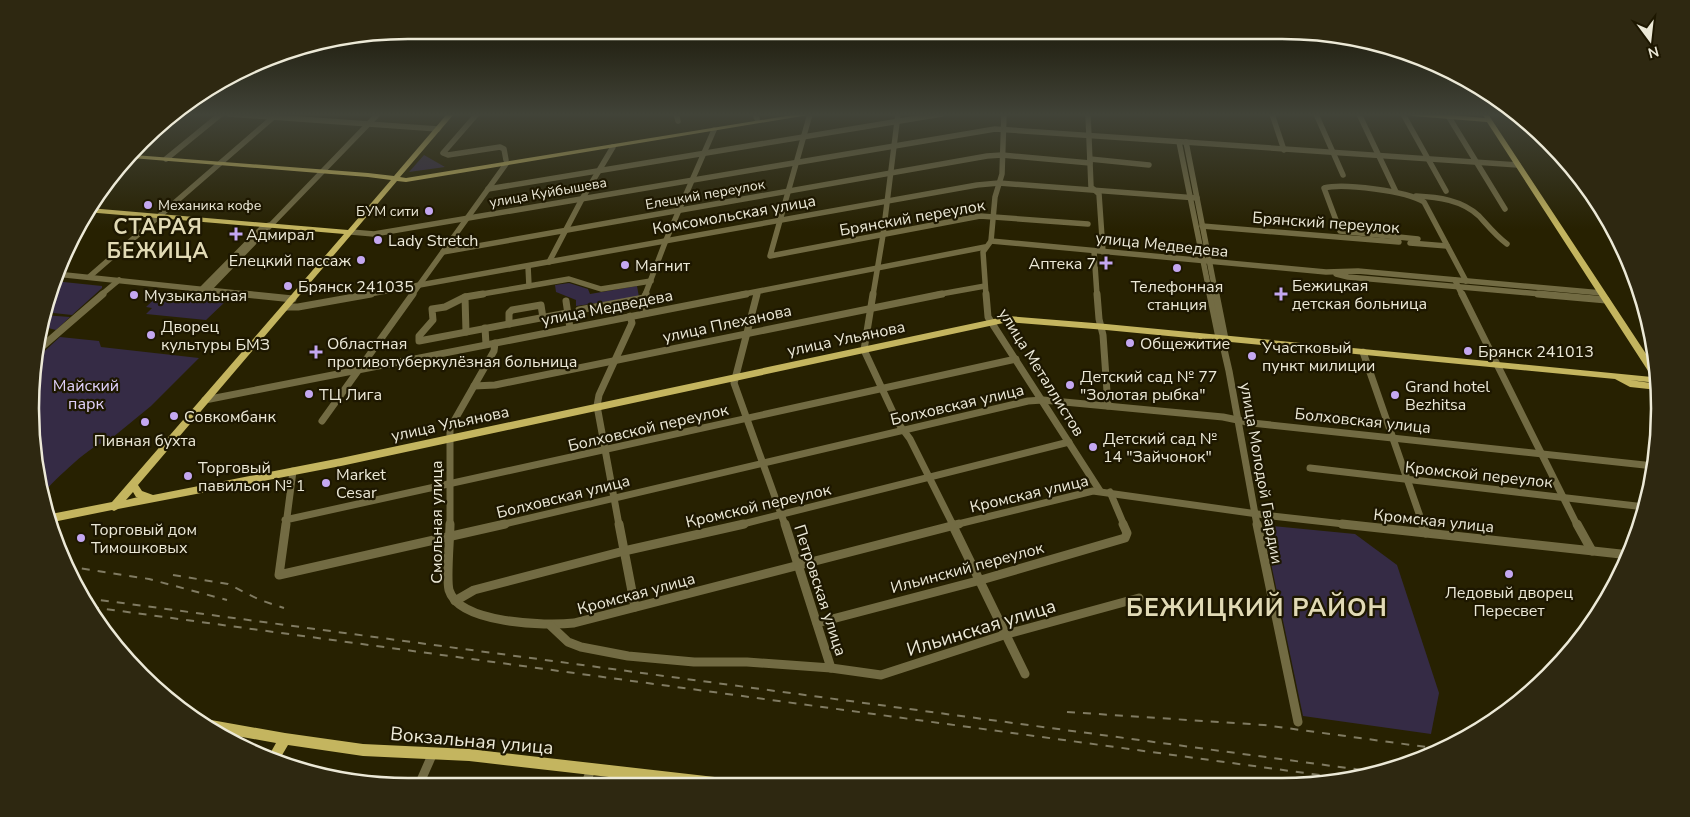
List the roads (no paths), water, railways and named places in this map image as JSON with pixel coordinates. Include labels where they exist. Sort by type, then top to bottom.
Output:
[{"type":"main road","points":[[113,507],[418,152]]},
{"type":"main road","points":[[139,157],[406,180],[561,152]]},
{"type":"main road","points":[[506,162],[572,152]]},
{"type":"main road","points":[[1509,152],[1648,366]]},
{"type":"main road","name":"улица Куйбышева","points":[[96,211],[350,232]]},
{"type":"main road","name":"улица Ульянова","points":[[55,517],[293,472],[990,322],[1015,319],[1101,326],[1223,340],[1650,378]]},
{"type":"main road","points":[[1615,376],[1630,384],[1650,386]]},
{"type":"main road","points":[[134,484],[139,494],[158,498]]},
{"type":"main road","name":"Вокзальная улица","points":[[222,728],[285,739],[379,751],[433,752],[670,778]]},
{"type":"main road","points":[[276,754],[285,739]]},
{"type":"street","points":[[166,159],[174,152]]},
{"type":"street","points":[[89,277],[233,152]]},
{"type":"street","points":[[205,289],[269,228],[269,225],[340,152]]},
{"type":"street","points":[[444,152],[448,155],[467,152]]},
{"type":"street","points":[[322,421],[488,189],[506,162],[504,152]]},
{"type":"street","points":[[549,262],[582,199],[610,152]]},
{"type":"street","points":[[488,189],[715,152]]},
{"type":"street","points":[[781,220],[800,152]]},
{"type":"street","name":"улица Куйбышева","points":[[350,232],[374,234],[859,152]]},
{"type":"street","points":[[893,152],[883,235],[876,268],[864,350],[898,424],[904,431],[981,580],[1025,674]]},
{"type":"street","points":[[1090,152],[1092,190],[1099,194],[1103,252]]},
{"type":"street","name":"улица Молодой Гвардии","points":[[1184,152],[1239,419],[1259,540],[1298,722]]},
{"type":"street","name":"улица Куйбышева","points":[[1318,152],[1518,165]]},
{"type":"street","points":[[1377,152],[1396,192]]},
{"type":"street","points":[[1425,152],[1446,192]]},
{"type":"street","points":[[1470,152],[1505,209]]},
{"type":"street","points":[[1332,153],[1337,159],[1343,175]]},
{"type":"street","points":[[647,313],[644,298],[691,180],[704,154]]},
{"type":"street","points":[[985,247],[991,241],[993,217],[1002,174],[1002,155]]},
{"type":"street","name":"Елецкий переулок","points":[[443,252],[981,157],[1002,155],[1149,165]]},
{"type":"street","name":"Комсомольская улица","points":[[286,307],[298,307],[419,286],[977,185],[999,183],[1194,198]]},
{"type":"street","points":[[1418,239],[1340,231],[1324,190],[1327,187],[1396,192],[1448,201],[1472,211],[1497,238],[1507,244]]},
{"type":"street","points":[[1416,196],[1424,202],[1466,281]]},
{"type":"street","name":"улица Молодой Гвардии","points":[[1194,198],[1202,226],[1207,263]]},
{"type":"street","name":"Брянский переулок","points":[[781,220],[770,256],[980,216],[1088,224]]},
{"type":"street","name":"Брянский переулок","points":[[1202,226],[1447,246]]},
{"type":"street","name":"улица Медведева","points":[[991,241],[1207,263],[1331,273],[1348,277],[1457,284],[1604,297]]},
{"type":"street","name":"улица Медведева","points":[[205,400],[985,247]]},
{"type":"street","name":"улица Металлистов","points":[[985,247],[983,254],[985,286],[987,314],[990,322],[1043,400],[1100,491]]},
{"type":"street","points":[[1094,251],[1108,406]]},
{"type":"street","points":[[528,266],[529,286]]},
{"type":"street","points":[[64,275],[293,299]]},
{"type":"street","points":[[568,313],[419,341],[419,336],[432,320],[432,309],[446,307],[465,297],[569,279],[600,289],[651,281]]},
{"type":"street","points":[[45,344],[119,280]]},
{"type":"street","name":"улица Медведева","points":[[1457,284],[1466,281],[1604,297]]},
{"type":"street","points":[[1457,284],[1562,497],[1592,551]]},
{"type":"street","name":"улица Плеханова","points":[[474,386],[495,384],[870,307],[985,286]]},
{"type":"street","points":[[734,377],[757,293]]},
{"type":"street","points":[[465,297],[466,332]]},
{"type":"street","points":[[579,310],[644,298]]},
{"type":"street","points":[[566,301],[570,328]]},
{"type":"street","points":[[510,324],[509,313],[512,310],[541,305],[543,318]]},
{"type":"street","points":[[630,316],[632,323],[599,395],[597,406],[635,607]]},
{"type":"street","points":[[485,328],[486,344]]},
{"type":"street","name":"Смольная улица","points":[[452,597],[450,428],[494,351],[495,343]]},
{"type":"street","points":[[1363,352],[1426,534]]},
{"type":"street","name":"Болховской переулок","points":[[286,520],[1016,359]]},
{"type":"street","name":"Петровская улица","points":[[734,377],[734,383],[782,515],[831,668]]},
{"type":"street","name":"Болховская улица","points":[[286,520],[279,574],[450,537],[1028,401],[1043,400],[1239,419],[1252,422],[1647,465]]},
{"type":"street","name":"Кромской переулок","points":[[452,597],[624,551],[782,515],[1069,442]]},
{"type":"street","name":"Кромской переулок","points":[[1310,468],[1639,505]]},
{"type":"street","points":[[286,520],[293,472]]},
{"type":"street","name":"Кромская улица","points":[[452,597],[487,615],[551,626],[574,624],[953,525],[1084,493],[1100,491],[1255,513],[1426,534],[1621,554]]},
{"type":"street","name":"Ильинский переулок","points":[[817,623],[981,580],[1125,538],[1127,532],[1110,492]]},
{"type":"street","name":"Ильинская улица","points":[[551,626],[568,642],[581,647],[628,656],[694,662],[747,662],[831,668],[881,675],[1007,634],[1139,598]]},
{"type":"street","points":[[422,778],[433,752]]},
{"type":"street","points":[[588,778],[591,769]]},
{"type":"railway","points":[[75,567],[149,579],[227,600]]},
{"type":"railway","points":[[173,575],[228,584],[260,600],[284,608]]},
{"type":"railway","points":[[92,599],[1360,770]]},
{"type":"railway","points":[[97,608],[1324,776]]},
{"type":"railway","points":[[1067,712],[1264,725],[1429,747]]},
{"type":"place","name":"Механика кофе","points":[[148,205]]},
{"type":"place","name":"БУМ сити","points":[[429,211]]},
{"type":"place","name":"Адмирал","points":[[236,234]]},
{"type":"place","name":"Lady Stretch","points":[[378,240]]},
{"type":"place","name":"Елецкий пассаж","points":[[361,260]]},
{"type":"place","name":"Аптека 7","points":[[1106,263]]},
{"type":"place","name":"Магнит","points":[[625,265]]},
{"type":"place","name":"Телефонная станция","points":[[1177,268]]},
{"type":"place","name":"Брянск 241035","points":[[288,286]]},
{"type":"place","name":"Бежицкая детская больница","points":[[1281,294]]},
{"type":"place","name":"Музыкальная","points":[[134,295]]},
{"type":"place","name":"Дворец культуры БМЗ","points":[[151,335]]},
{"type":"place","name":"Общежитие","points":[[1130,343]]},
{"type":"place","name":"Брянск 241013","points":[[1468,351]]},
{"type":"place","name":"Областная противотуберкулёзная больница","points":[[316,352]]},
{"type":"place","name":"Участковый пункт милиции","points":[[1252,356]]},
{"type":"place","name":"Детский сад № 77 \"Золотая рыбка\"","points":[[1070,385]]},
{"type":"place","name":"ТЦ Лига","points":[[309,394]]},
{"type":"place","name":"Grand hotel Bezhitsa","points":[[1395,395]]},
{"type":"place","name":"Совкомбанк","points":[[174,416]]},
{"type":"place","name":"Пивная бухта","points":[[145,422]]},
{"type":"place","name":"Детский сад № 14 \"Зайчонок\"","points":[[1093,447]]},
{"type":"place","name":"Торговый павильон № 1","points":[[188,476]]},
{"type":"place","name":"Market Cesar","points":[[326,483]]},
{"type":"place","name":"Торговый дом Тимошковых","points":[[81,538]]},
{"type":"place","name":"Ледовый дворец Пересвет","points":[[1509,574]]},
{"type":"district","name":"CТАРАЯ БЕЖИЦА","points":[[158,239]]},
{"type":"district","name":"БЕЖИЦКИЙ РАЙОН","points":[[1257,607]]},
{"type":"park label","name":"Майский парк","points":[[86,394]]}]
